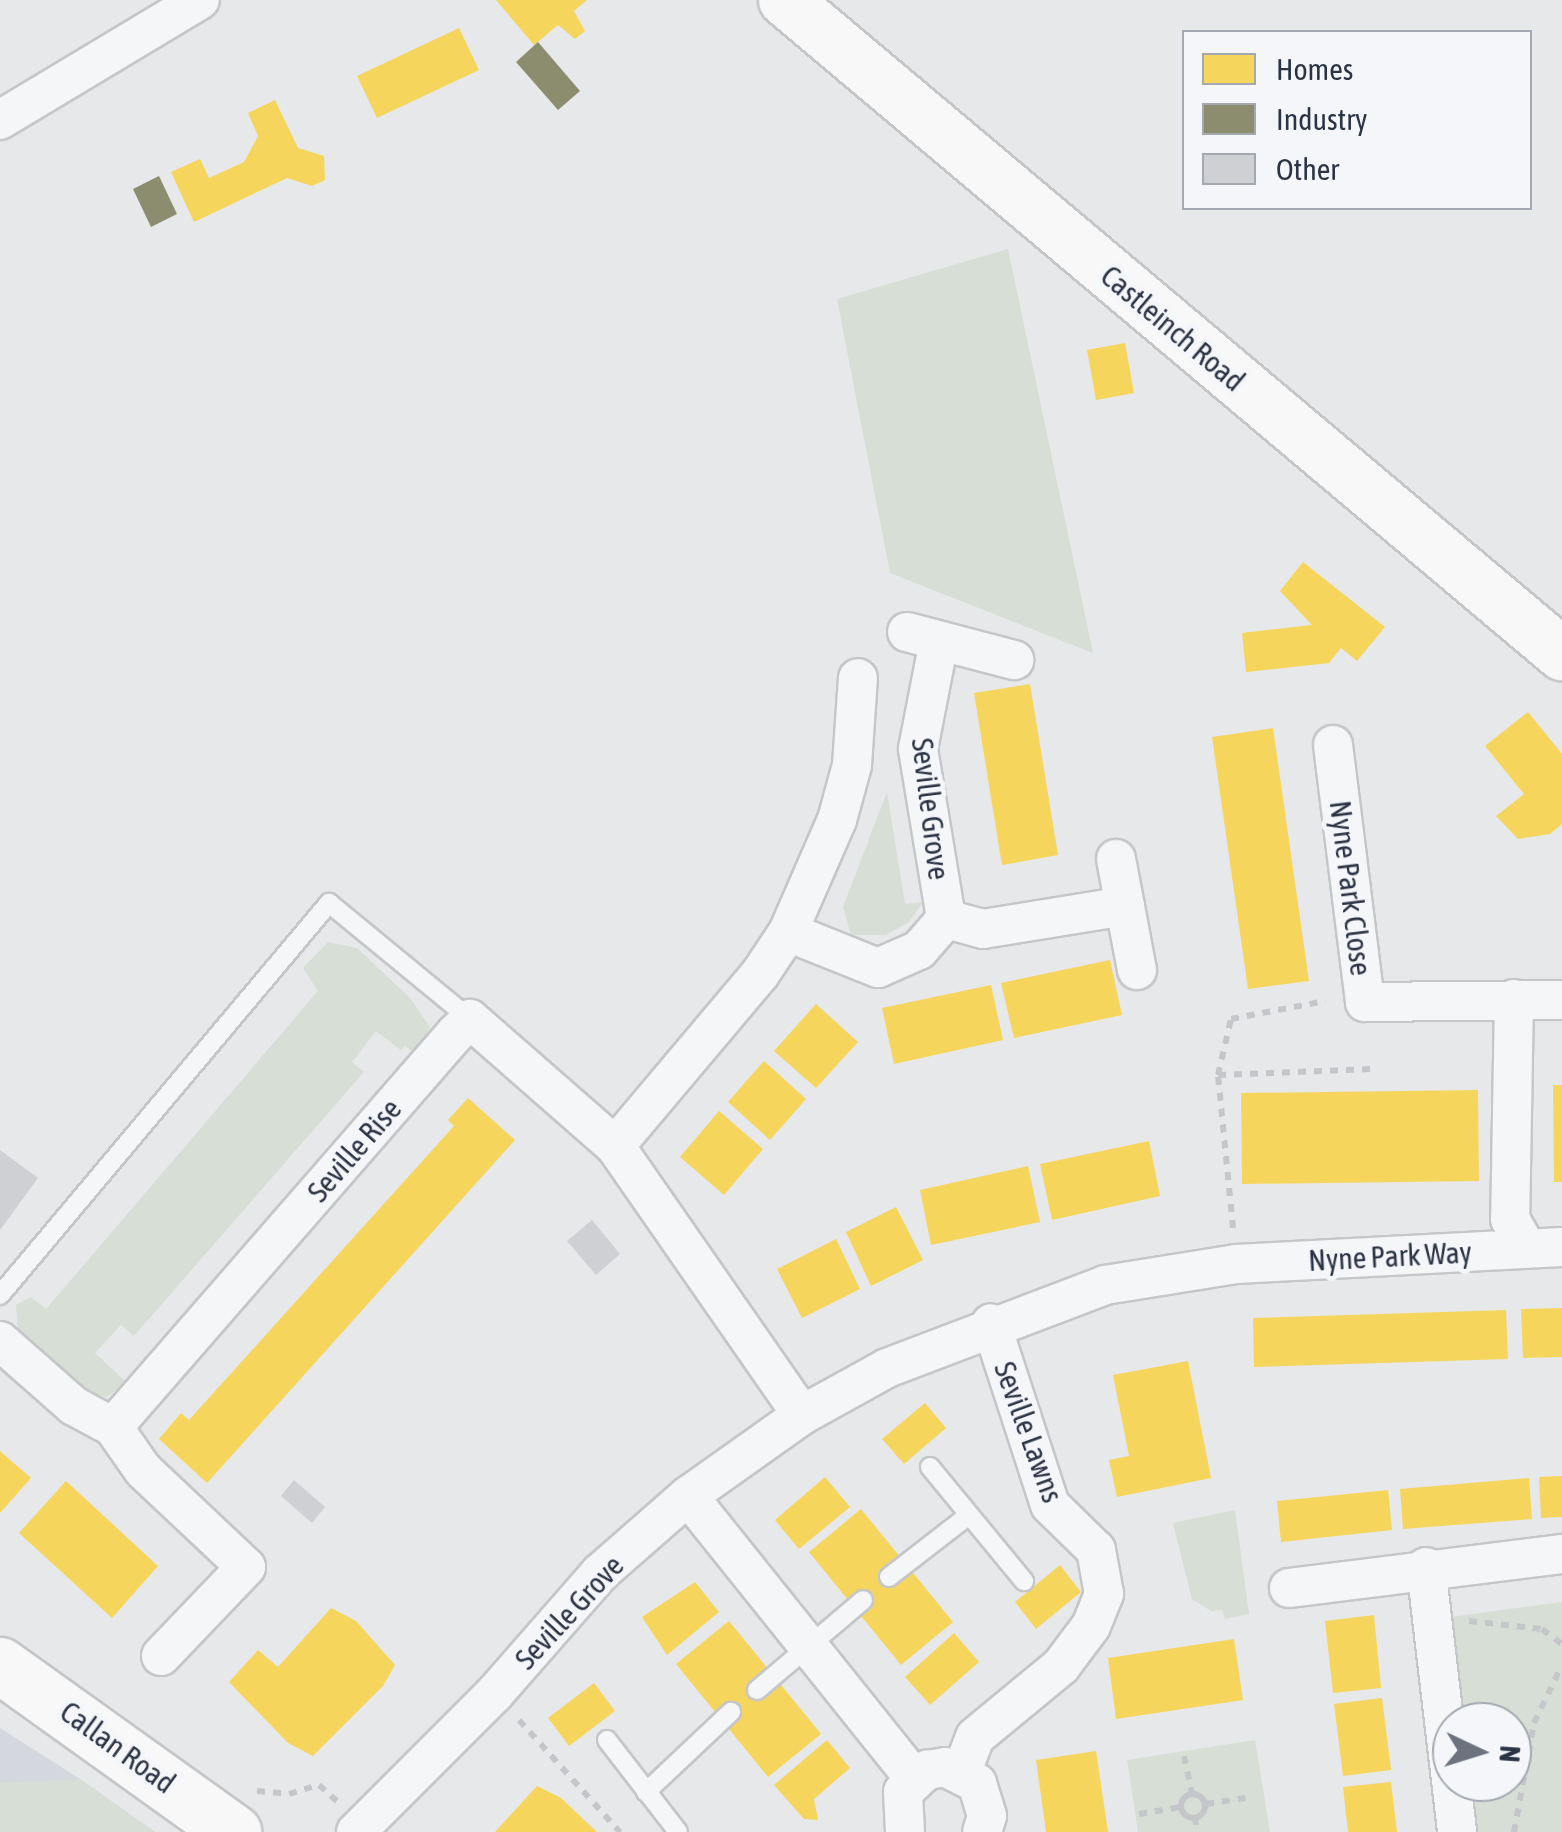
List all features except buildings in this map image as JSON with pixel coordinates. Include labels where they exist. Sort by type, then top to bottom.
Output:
[{"type":"main road","name":"Callan Road","points":[[0,1665],[233,1832]]},
{"type":"street","points":[[0,120],[200,0]]},
{"type":"street","name":"Castleinch Road","points":[[785,0],[1562,654]]},
{"type":"street","name":"Seville Grove","points":[[946,919],[918,749],[923,636],[1014,660]]},
{"type":"street","points":[[615,1146],[668,1088],[788,932],[837,820],[852,765],[858,678]]},
{"type":"street","name":"Nyne Park Close","points":[[1333,745],[1365,1002],[1562,1000]]},
{"type":"street","points":[[1116,859],[1137,970]]},
{"type":"street","name":"Seville Grove","points":[[946,919],[983,930],[1125,906]]},
{"type":"street","name":"Seville Grove","points":[[788,932],[878,968],[919,950],[946,919]]},
{"type":"street","points":[[1514,999],[1510,1219],[1545,1248]]},
{"type":"street","points":[[470,1019],[615,1146],[802,1415]]},
{"type":"street","name":"Seville Rise","points":[[113,1427],[470,1019]]},
{"type":"street","name":"Nyne Park Way","points":[[1227,1266],[1545,1248]]},
{"type":"street","name":"Seville Grove","points":[[356,1832],[495,1693],[600,1573],[688,1496],[802,1415],[887,1368],[991,1323],[1105,1285],[1227,1266]]},
{"type":"street","name":"Seville Lawns","points":[[962,1771],[976,1737],[1061,1666],[1091,1626],[1104,1594],[1096,1550],[1050,1505],[991,1323]]},
{"type":"street","points":[[0,1341],[74,1406],[113,1427],[143,1470],[246,1567],[161,1656]]},
{"type":"street","points":[[688,1496],[914,1778]]},
{"type":"street","points":[[1290,1588],[1562,1554]]},
{"type":"street","points":[[1426,1568],[1457,1832]]},
{"type":"street","points":[[905,1832],[900,1814],[914,1778],[945,1767],[962,1771],[985,1798],[982,1832]]},
{"type":"lane","points":[[0,1294],[328,902],[470,1019]]},
{"type":"lane","points":[[930,1466],[1024,1582]]},
{"type":"lane","points":[[890,1577],[969,1515]]},
{"type":"lane","points":[[757,1690],[863,1600]]},
{"type":"lane","points":[[646,1792],[731,1712]]},
{"type":"lane","points":[[606,1740],[678,1832]]},
{"type":"path","points":[[1227,1266],[1218,1074],[1231,1019],[1325,1001]]},
{"type":"path","points":[[1218,1074],[1372,1069]]},
{"type":"path","points":[[1433,1623],[1488,1619],[1542,1629],[1562,1644]]},
{"type":"path","points":[[1514,1832],[1534,1723],[1562,1665]]},
{"type":"path","points":[[495,1693],[620,1832]]},
{"type":"path","points":[[1184,1756],[1192,1794],[1206,1804]]},
{"type":"path","points":[[1182,1808],[1192,1794]]},
{"type":"path","points":[[1195,1817],[1206,1804],[1252,1797]]},
{"type":"path","points":[[1140,1814],[1182,1808],[1195,1817],[1197,1832]]},
{"type":"shaded area","points":[[1008,249],[1093,653],[890,573],[837,299]]},
{"type":"shaded area","points":[[887,792],[905,904],[923,902],[909,922],[886,935],[851,935],[843,907]]},
{"type":"shaded area","points":[[328,942],[357,948],[410,998],[430,1027],[422,1044],[414,1053],[405,1046],[401,1050],[376,1031],[352,1062],[364,1072],[134,1336],[121,1325],[95,1353],[126,1382],[107,1397],[87,1393],[18,1336],[16,1305],[31,1297],[46,1309],[318,991],[303,968]]},
{"type":"shaded area","points":[[1235,1510],[1249,1614],[1225,1619],[1222,1610],[1211,1611],[1192,1599],[1173,1523]]},
{"type":"shaded area","points":[[1562,1602],[1562,1832],[1471,1832],[1468,1802],[1532,1802],[1532,1702],[1459,1702],[1451,1617]]},
{"type":"shaded area","points":[[0,1728],[80,1779],[155,1832],[0,1832]]},
{"type":"shaded area","points":[[1255,1740],[1270,1832],[1138,1832],[1127,1760]]},
{"type":"shaded area","points":[[80,1779],[155,1832],[0,1832],[0,1783]]}]
